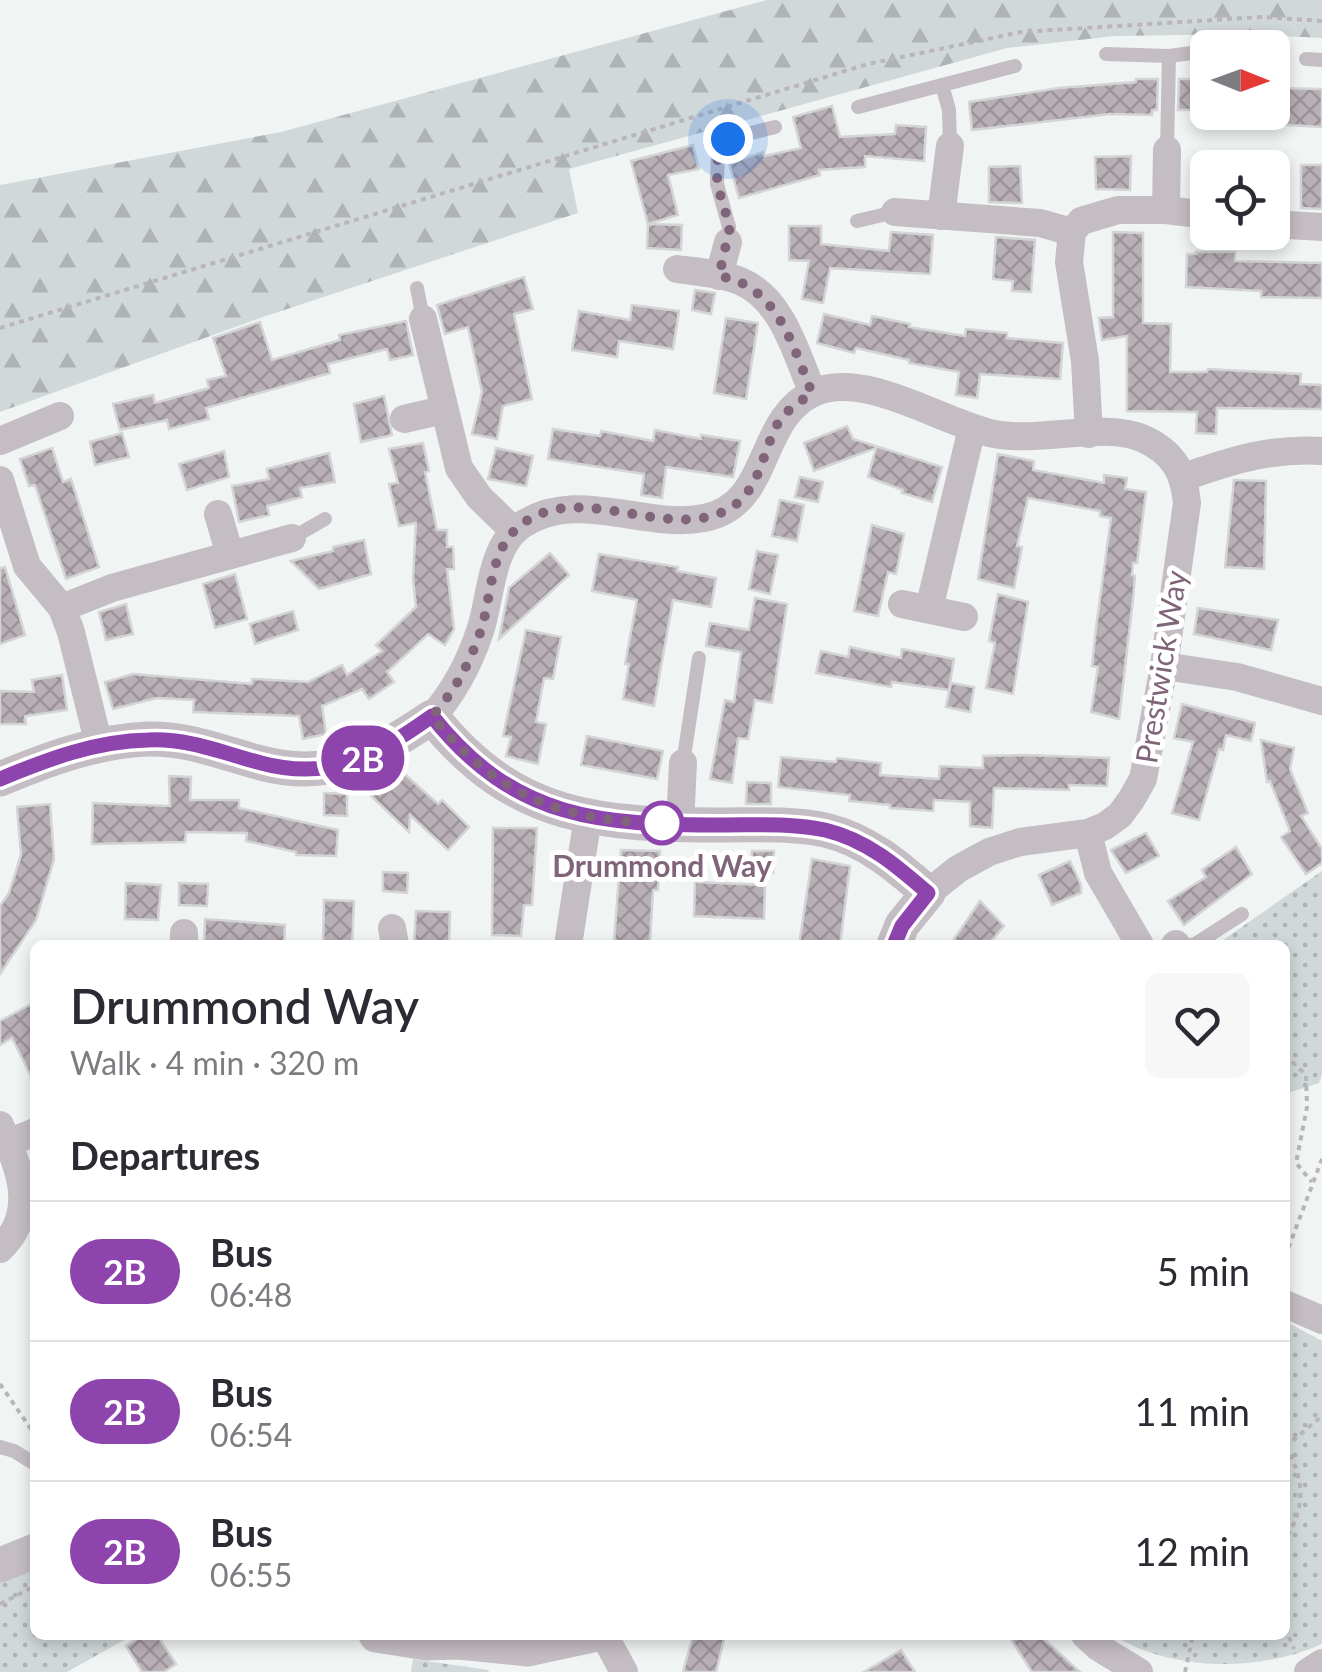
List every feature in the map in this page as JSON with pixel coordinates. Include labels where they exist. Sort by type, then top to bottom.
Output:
[{"type":"street","points":[[941,216],[950,146]]},
{"type":"street","points":[[1166,150],[1166,210]]},
{"type":"street","points":[[1088,434],[1085,360],[1070,262],[1072,232],[1082,221],[1100,214],[1166,210],[1190,213]]},
{"type":"street","points":[[895,212],[1040,222],[1072,232]]},
{"type":"street","points":[[1290,225],[1322,227]]},
{"type":"street","points":[[719,276],[728,242]]},
{"type":"street","points":[[677,269],[737,279],[767,299],[785,327],[812,393]]},
{"type":"street","points":[[423,319],[460,468],[480,497],[514,530]]},
{"type":"street","points":[[0,778],[99,745],[148,740],[179,741],[282,767],[320,768],[360,760],[384,749],[432,716],[454,692],[481,628],[502,549],[514,530],[534,517],[572,509],[686,520],[726,511],[753,485],[779,422],[812,393],[848,386],[972,428],[1025,438],[1119,432],[1143,438],[1175,460],[1184,477],[1250,454],[1322,451]]},
{"type":"street","points":[[404,419],[443,410]]},
{"type":"street","points":[[0,440],[60,416]]},
{"type":"street","points":[[964,617],[916,607],[972,428]]},
{"type":"street","name":"Prestwick Way","points":[[1088,834],[1120,815],[1144,779],[1188,504],[1184,477]]},
{"type":"street","points":[[0,480],[27,566],[62,608],[71,632],[99,745]]},
{"type":"street","points":[[218,514],[230,555]]},
{"type":"street","points":[[62,608],[99,592],[292,538]]},
{"type":"street","points":[[1164,666],[1237,678],[1322,701]]},
{"type":"street","points":[[432,716],[455,745],[494,779],[540,803],[588,817],[826,830],[884,854],[928,893]]},
{"type":"street","points":[[680,824],[684,763]]},
{"type":"street","points":[[569,940],[588,817]]},
{"type":"street","points":[[896,940],[928,893],[943,879],[989,852],[1020,842],[1088,834],[1098,873],[1137,940]]},
{"type":"street","points":[[0,1248],[16,1228],[24,1200],[22,1180],[4,1134],[30,1132]]},
{"type":"street","points":[[1290,1306],[1322,1320]]},
{"type":"street","points":[[0,1565],[30,1553]]},
{"type":"street","points":[[408,1640],[488,1641],[528,1655],[577,1640]]},
{"type":"street","points":[[607,1640],[624,1672]]},
{"type":"street","points":[[1091,1640],[1139,1672]]},
{"type":"street","points":[[1308,1672],[1322,1663]]},
{"type":"lane","points":[[1106,54],[1190,53]]},
{"type":"lane","points":[[1166,150],[1168,56]]},
{"type":"lane","points":[[858,107],[1015,66]]},
{"type":"lane","points":[[942,85],[950,146]]},
{"type":"lane","points":[[728,242],[730,227],[717,184],[718,149],[728,139],[775,127]]},
{"type":"lane","points":[[857,221],[895,212]]},
{"type":"lane","points":[[416,288],[423,319]]},
{"type":"lane","points":[[292,538],[325,519]]},
{"type":"lane","points":[[684,763],[698,658]]},
{"type":"lane","points":[[1202,940],[1242,914]]},
{"type":"lane","points":[[0,1447],[30,1461]]},
{"type":"path","points":[[0,328],[868,64],[1021,32],[1149,21],[1262,17],[1322,21]]},
{"type":"path","points":[[1290,1060],[1306,1075],[1307,1107],[1296,1163],[1312,1182]]},
{"type":"path","points":[[1290,1243],[1322,1158]]},
{"type":"path","points":[[0,1384],[30,1428]]},
{"type":"path","points":[[1290,1443],[1322,1416]]},
{"type":"path","points":[[1290,1455],[1302,1484],[1300,1508],[1290,1529]]},
{"type":"path","points":[[0,1604],[30,1589]]},
{"type":"path","points":[[1185,1672],[1192,1640]]},
{"type":"green space","points":[[767,0],[1322,0],[1322,38],[1290,36],[1290,30],[1190,30],[1190,35],[1115,36],[1007,48],[569,169],[578,213],[263,317],[0,412],[0,185],[281,132]]},
{"type":"green space","points":[[1322,871],[1319,1083],[1290,1092],[1290,940],[1223,940]]},
{"type":"green space","points":[[1290,1324],[1322,1341],[1322,1644],[1271,1660],[1216,1664],[1162,1656],[1123,1640],[1290,1640]]},
{"type":"green space","points":[[30,1570],[30,1640],[124,1640],[67,1672],[0,1672],[0,1582]]},
{"type":"green space","points":[[413,1659],[488,1670],[489,1672],[411,1672]]},
{"type":"building","points":[[1158,79],[1157,110],[1152,110],[1152,115],[1110,114],[972,130],[969,102]]},
{"type":"building","points":[[1179,79],[1190,79],[1190,110],[1178,110]]},
{"type":"building","points":[[1290,88],[1322,89],[1322,127],[1290,125]]},
{"type":"building","points":[[832,106],[840,137],[895,134],[896,125],[926,127],[924,161],[865,156],[865,167],[819,170],[820,175],[739,198],[729,163],[763,152],[764,156],[801,148],[793,117]]},
{"type":"building","points":[[693,145],[699,169],[668,175],[678,215],[648,224],[631,161]]},
{"type":"building","points":[[1131,156],[1130,190],[1096,189],[1095,157]]},
{"type":"building","points":[[1301,165],[1322,165],[1322,209],[1301,208]]},
{"type":"building","points":[[1020,166],[1022,203],[989,202],[989,167]]},
{"type":"building","points":[[648,224],[682,225],[681,250],[647,248]]},
{"type":"building","points":[[789,226],[821,226],[821,244],[889,251],[891,232],[933,235],[930,274],[830,268],[823,303],[802,299],[809,261],[789,260]]},
{"type":"building","points":[[1113,232],[1143,233],[1143,323],[1171,324],[1170,372],[1208,369],[1301,374],[1300,384],[1322,385],[1322,409],[1217,408],[1216,434],[1196,433],[1197,412],[1127,411],[1127,336],[1102,340],[1099,318],[1113,317]]},
{"type":"building","points":[[996,237],[1035,240],[1031,292],[1012,291],[1013,281],[993,279]]},
{"type":"building","points":[[1235,252],[1235,261],[1322,263],[1322,298],[1261,297],[1261,291],[1186,287],[1187,254]]},
{"type":"building","points":[[524,277],[533,309],[514,314],[532,399],[503,406],[497,439],[472,434],[482,392],[468,327],[445,334],[437,305]]},
{"type":"building","points":[[695,290],[715,293],[711,314],[692,310]]},
{"type":"building","points":[[632,305],[679,311],[673,349],[619,341],[617,357],[572,350],[579,311],[630,320]]},
{"type":"building","points":[[824,314],[870,325],[872,316],[965,336],[966,329],[1007,333],[1007,338],[1063,343],[1060,379],[980,374],[977,398],[956,395],[959,372],[817,343]]},
{"type":"building","points":[[726,318],[758,323],[746,399],[714,393]]},
{"type":"building","points":[[406,321],[413,355],[390,360],[387,349],[328,364],[330,373],[206,408],[209,419],[169,429],[167,420],[120,430],[113,404],[153,395],[155,403],[209,388],[207,380],[226,376],[213,338],[260,322],[272,360],[340,340],[339,335]]},
{"type":"building","points":[[384,396],[392,435],[361,442],[354,404]]},
{"type":"building","points":[[847,426],[853,439],[942,467],[932,502],[868,477],[876,448],[814,471],[804,443]]},
{"type":"building","points":[[553,429],[600,436],[601,431],[653,441],[655,430],[701,439],[701,435],[740,441],[733,477],[666,467],[662,498],[641,495],[644,474],[548,459]]},
{"type":"building","points":[[122,433],[129,457],[95,465],[90,442]]},
{"type":"building","points":[[423,443],[437,530],[447,530],[447,547],[453,547],[454,569],[447,569],[454,629],[445,645],[428,634],[387,672],[394,682],[369,699],[362,689],[322,706],[326,734],[303,739],[299,716],[193,712],[194,700],[157,698],[113,709],[105,682],[133,674],[252,684],[252,679],[308,682],[342,665],[347,675],[382,651],[376,645],[416,607],[416,523],[399,526],[389,484],[398,483],[389,449]]},
{"type":"building","points":[[52,448],[63,482],[71,479],[99,567],[66,579],[35,485],[29,486],[20,459]]},
{"type":"building","points":[[496,448],[533,456],[526,486],[488,479]]},
{"type":"building","points":[[224,451],[229,477],[187,490],[179,464]]},
{"type":"building","points":[[329,453],[335,482],[300,488],[302,497],[267,506],[269,515],[239,522],[232,486],[269,479],[267,469]]},
{"type":"building","points":[[998,454],[1034,461],[1033,470],[1104,483],[1104,475],[1127,478],[1125,489],[1146,492],[1137,563],[1133,563],[1133,599],[1119,719],[1091,712],[1098,667],[1092,666],[1111,518],[1100,516],[1100,511],[1028,498],[1017,546],[1022,547],[1014,588],[978,579]]},
{"type":"building","points":[[800,477],[823,482],[818,502],[795,497]]},
{"type":"building","points":[[1234,480],[1266,481],[1264,569],[1225,567]]},
{"type":"building","points":[[780,500],[804,505],[797,541],[772,536]]},
{"type":"building","points":[[872,525],[904,534],[896,574],[888,572],[878,616],[854,611]]},
{"type":"building","points":[[364,540],[371,574],[319,589],[291,561],[333,551],[333,547]]},
{"type":"building","points":[[757,551],[778,555],[770,594],[749,589]]},
{"type":"building","points":[[550,553],[569,575],[499,639],[509,588]]},
{"type":"building","points":[[599,554],[678,567],[677,571],[716,578],[711,607],[673,600],[654,706],[623,699],[637,600],[592,591]]},
{"type":"building","points":[[5,567],[25,635],[0,644],[0,568]]},
{"type":"building","points":[[235,574],[247,619],[215,628],[203,584]]},
{"type":"building","points":[[998,594],[1028,602],[1013,694],[986,688],[995,643],[989,641]]},
{"type":"building","points":[[755,598],[787,604],[772,703],[755,700],[748,739],[738,738],[732,783],[710,779],[725,700],[734,702],[741,652],[706,646],[710,623],[749,630]]},
{"type":"building","points":[[126,604],[133,634],[106,640],[99,612]]},
{"type":"building","points":[[1198,608],[1278,620],[1271,650],[1194,634]]},
{"type":"building","points":[[293,611],[298,630],[255,644],[250,624]]},
{"type":"building","points":[[526,630],[561,637],[553,679],[544,678],[536,722],[546,724],[538,764],[506,756],[511,737],[503,736]]},
{"type":"building","points":[[850,647],[901,658],[902,649],[954,659],[949,690],[892,682],[891,687],[816,673],[821,651],[848,657]]},
{"type":"building","points":[[62,675],[67,710],[25,716],[26,724],[0,724],[0,691],[34,692],[32,680]]},
{"type":"building","points":[[951,683],[974,687],[970,712],[946,707]]},
{"type":"building","points":[[1182,704],[1255,723],[1251,741],[1226,735],[1199,820],[1172,813],[1193,742],[1174,738]]},
{"type":"building","points":[[587,736],[663,751],[657,779],[581,765]]},
{"type":"building","points":[[1261,740],[1294,748],[1290,769],[1308,813],[1301,816],[1322,849],[1322,863],[1306,874],[1281,837],[1290,831],[1270,781],[1267,782]]},
{"type":"building","points":[[983,756],[1109,758],[1107,786],[1069,785],[1069,790],[994,788],[992,828],[970,826],[970,802],[934,800],[933,811],[890,808],[849,801],[850,795],[778,787],[781,757],[881,763],[880,775],[939,779],[940,766],[983,768]]},
{"type":"building","points":[[398,768],[438,804],[442,800],[469,827],[448,850],[410,815],[409,832],[371,796]]},
{"type":"building","points":[[169,776],[191,777],[190,800],[239,800],[239,808],[338,830],[336,856],[296,855],[246,841],[247,833],[186,832],[185,842],[92,844],[93,803],[170,806]]},
{"type":"building","points":[[747,782],[771,783],[771,804],[746,804]]},
{"type":"building","points":[[324,793],[347,794],[347,816],[324,815]]},
{"type":"building","points":[[50,804],[54,859],[36,920],[0,974],[0,906],[9,893],[21,855],[17,807]]},
{"type":"building","points":[[493,828],[537,828],[532,905],[524,905],[521,936],[492,935]]},
{"type":"building","points":[[1146,833],[1159,856],[1126,873],[1111,850]]},
{"type":"building","points":[[1236,847],[1252,874],[1184,925],[1168,901],[1206,877],[1202,870]]},
{"type":"building","points":[[621,850],[660,851],[650,940],[614,940]]},
{"type":"building","points":[[752,851],[774,851],[773,873],[751,872]]},
{"type":"building","points":[[812,859],[850,866],[841,940],[800,940]]},
{"type":"building","points":[[1070,861],[1081,893],[1052,905],[1039,875]]},
{"type":"building","points":[[383,872],[408,873],[407,893],[383,891]]},
{"type":"building","points":[[695,882],[765,885],[764,919],[694,916]]},
{"type":"building","points":[[126,883],[161,885],[158,920],[125,919]]},
{"type":"building","points":[[179,883],[208,884],[207,906],[179,905]]},
{"type":"building","points":[[324,900],[354,901],[352,940],[323,940]]},
{"type":"building","points":[[980,901],[1004,926],[992,940],[953,940]]},
{"type":"building","points":[[416,911],[450,912],[449,940],[414,940]]},
{"type":"building","points":[[205,919],[285,925],[284,940],[204,940]]},
{"type":"building","points":[[30,1005],[30,1074],[12,1038],[0,1045],[0,1021]]},
{"type":"building","points":[[135,1640],[160,1640],[176,1664],[164,1672],[142,1672],[126,1646]]},
{"type":"building","points":[[692,1640],[724,1640],[716,1672],[683,1672]]},
{"type":"building","points":[[1011,1640],[1045,1640],[1080,1672],[1032,1672]]},
{"type":"building","points":[[901,1650],[915,1672],[864,1672]]},
{"type":"bus line","name":"2B","points":[[0,779],[40,762],[99,745],[148,740],[205,746],[282,767],[333,767],[384,749],[432,716],[455,745],[494,779],[565,812],[645,823],[826,830],[884,854],[928,893],[896,940]]},
{"type":"place","name":"Drummond Way","points":[[662,823]]},
{"type":"route","points":[[662,823],[588,817],[540,803],[494,779],[455,745],[432,716],[454,692],[470,658],[502,549],[514,530],[534,517],[572,509],[686,520],[726,511],[753,485],[779,422],[812,393],[785,327],[767,299],[737,279],[719,276],[730,227],[717,184],[718,149],[728,139]]}]
